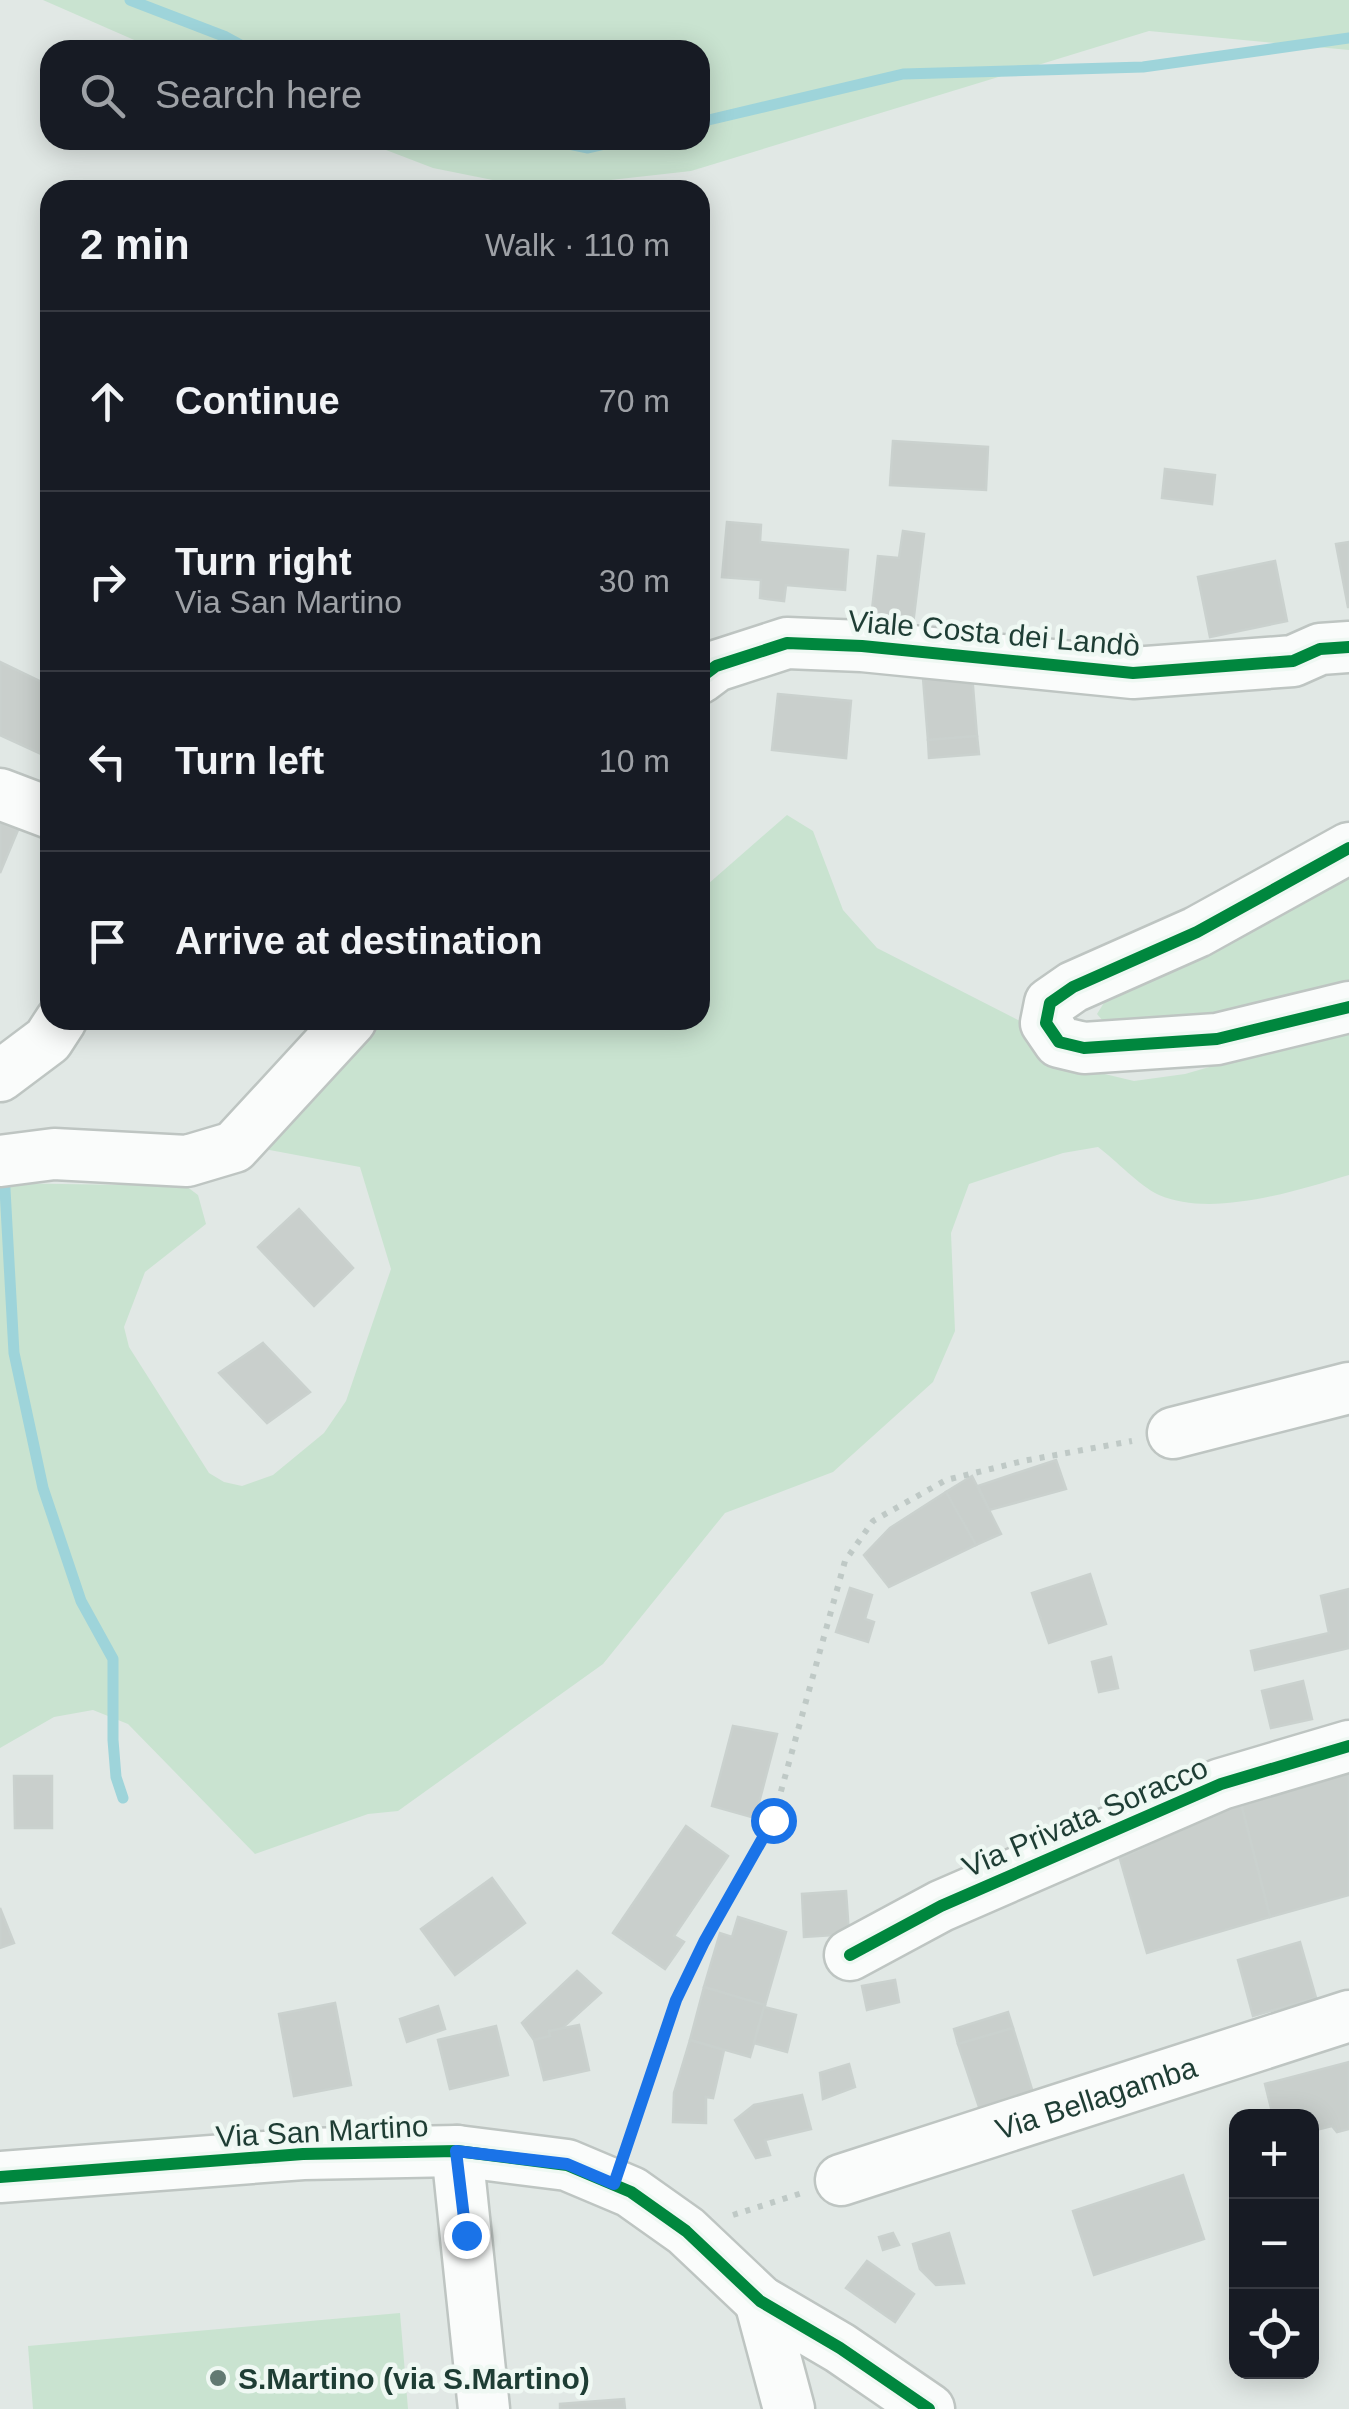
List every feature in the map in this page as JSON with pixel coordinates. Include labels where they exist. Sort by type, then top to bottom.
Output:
[{"type":"street","name":"Viale Costa dei Landò","points":[[710,670],[787,643],[862,646],[1133,672],[1293,662],[1320,649],[1349,647]]},
{"type":"street","points":[[0,794],[40,808]]},
{"type":"street","points":[[1349,848],[1197,932],[1074,987],[1050,1004],[1046,1023],[1059,1042],[1084,1048],[1217,1039],[1349,1006]]},
{"type":"street","points":[[0,1076],[48,1040],[54,1030]]},
{"type":"street","points":[[0,1161],[54,1154],[187,1161],[234,1147],[342,1030]]},
{"type":"street","points":[[1173,1433],[1349,1388]]},
{"type":"street","name":"Via Privata Soracco","points":[[850,1956],[941,1906],[1222,1784],[1349,1746]]},
{"type":"street","name":"Via Bellagamba","points":[[841,2180],[1349,2016]]},
{"type":"street","points":[[456,2151],[484,2409]]},
{"type":"street","name":"Via San Martino","points":[[0,2177],[304,2154],[456,2151],[567,2164],[631,2192],[686,2231],[760,2301],[840,2348],[929,2409]]},
{"type":"street","points":[[760,2301],[789,2409]]},
{"type":"path","points":[[614,2184],[676,2000],[773,1820],[845,1561],[873,1521],[946,1480],[1173,1433]]},
{"type":"path","points":[[686,2231],[841,2180]]},
{"type":"green space","points":[[43,0],[1349,0],[1349,50],[1149,31],[691,171],[611,180],[493,180],[433,168],[386,150],[710,150],[710,40],[134,40]]},
{"type":"green space","points":[[787,815],[813,831],[843,910],[877,948],[1022,1022],[1050,1061],[1134,1081],[1185,1074],[1349,1027],[1349,1175],[1254,1200],[1204,1204],[1151,1191],[1098,1147],[1063,1153],[969,1184],[951,1233],[955,1331],[933,1382],[833,1472],[725,1513],[603,1664],[398,1811],[368,1814],[255,1854],[128,1724],[93,1710],[54,1717],[0,1748],[0,1183],[186,1186],[198,1195],[206,1224],[145,1272],[124,1327],[129,1347],[209,1473],[242,1486],[273,1475],[324,1433],[346,1401],[391,1269],[360,1167],[259,1148],[331,1069],[375,1030],[710,1030],[710,882]]},
{"type":"green space","points":[[1349,879],[1349,988],[1250,1016],[1109,1028],[1097,1014],[1115,985]]},
{"type":"green space","name":"S.Martino (via S.Martino)","points":[[400,2313],[408,2409],[33,2409],[28,2346]]},
{"type":"building","points":[[893,441],[988,447],[986,490],[890,485]]},
{"type":"building","points":[[1165,469],[1215,475],[1212,504],[1162,498]]},
{"type":"building","points":[[727,522],[761,525],[760,542],[848,550],[845,590],[786,585],[784,601],[760,598],[761,580],[722,577]]},
{"type":"building","points":[[903,531],[924,534],[913,624],[871,619],[878,556],[899,558]]},
{"type":"building","points":[[1349,542],[1349,607],[1348,607],[1336,544]]},
{"type":"building","points":[[1275,561],[1287,621],[1210,637],[1198,577]]},
{"type":"building","points":[[0,662],[40,681],[40,753],[0,735]]},
{"type":"building","points":[[972,674],[977,736],[928,740],[923,678]]},
{"type":"building","points":[[778,694],[851,701],[846,758],[772,750]]},
{"type":"building","points":[[977,736],[979,754],[929,758],[928,740]]},
{"type":"building","points":[[0,823],[18,830],[0,873]]},
{"type":"building","points":[[299,1209],[353,1268],[314,1306],[258,1247]]},
{"type":"building","points":[[263,1343],[310,1392],[267,1423],[219,1373]]},
{"type":"building","points":[[1056,1460],[1066,1489],[989,1510],[978,1486]]},
{"type":"building","points":[[972,1476],[1001,1534],[976,1545],[946,1492]]},
{"type":"building","points":[[946,1492],[976,1545],[889,1587],[864,1555],[890,1528]]},
{"type":"building","points":[[1090,1574],[1106,1624],[1049,1643],[1032,1593]]},
{"type":"building","points":[[850,1588],[872,1595],[865,1619],[874,1622],[868,1642],[836,1632]]},
{"type":"building","points":[[1349,1589],[1349,1648],[1255,1670],[1251,1651],[1329,1633],[1321,1596]]},
{"type":"building","points":[[1111,1657],[1118,1688],[1099,1692],[1092,1662]]},
{"type":"building","points":[[1303,1681],[1312,1719],[1271,1728],[1262,1691]]},
{"type":"building","points":[[733,1726],[777,1734],[755,1818],[712,1806]]},
{"type":"building","points":[[1349,1764],[1349,1895],[1270,1917],[1240,1800]]},
{"type":"building","points":[[14,1776],[52,1776],[52,1828],[15,1828]]},
{"type":"building","points":[[1240,1800],[1270,1917],[1147,1953],[1120,1859]]},
{"type":"building","points":[[686,1826],[728,1856],[674,1936],[684,1942],[665,1969],[613,1933]]},
{"type":"building","points":[[492,1878],[525,1923],[455,1975],[421,1929]]},
{"type":"building","points":[[846,1891],[849,1934],[804,1937],[802,1894]]},
{"type":"building","points":[[0,1908],[14,1943],[0,1948]]},
{"type":"building","points":[[738,1917],[786,1932],[765,2005],[704,1987],[720,1933],[732,1937]]},
{"type":"building","points":[[1300,1942],[1316,1998],[1253,2016],[1238,1960]]},
{"type":"building","points":[[577,1971],[601,1993],[561,2029],[534,2040],[522,2023]]},
{"type":"building","points":[[895,1980],[899,2002],[867,2010],[862,1986]]},
{"type":"building","points":[[704,1987],[765,2005],[750,2057],[690,2040]]},
{"type":"building","points":[[335,2003],[351,2085],[294,2096],[279,2014]]},
{"type":"building","points":[[438,2006],[445,2029],[407,2042],[400,2019]]},
{"type":"building","points":[[764,2007],[796,2015],[787,2052],[754,2043]]},
{"type":"building","points":[[1008,2012],[1013,2028],[958,2044],[954,2029]]},
{"type":"building","points":[[579,2025],[589,2070],[544,2080],[534,2040],[550,2036],[549,2031]]},
{"type":"building","points":[[496,2026],[508,2075],[450,2089],[438,2040]]},
{"type":"building","points":[[1013,2028],[1034,2096],[981,2113],[958,2044]]},
{"type":"building","points":[[690,2040],[724,2050],[713,2098],[706,2097],[706,2123],[673,2122],[674,2093]]},
{"type":"building","points":[[1349,2062],[1349,2129],[1337,2132],[1332,2126],[1319,2129],[1319,2109],[1271,2109],[1265,2084]]},
{"type":"building","points":[[849,2064],[855,2087],[823,2099],[820,2073]]},
{"type":"building","points":[[802,2095],[811,2129],[765,2140],[770,2155],[756,2158],[735,2120],[754,2105]]},
{"type":"building","points":[[1183,2175],[1204,2239],[1094,2275],[1073,2211]]},
{"type":"building","points":[[893,2233],[899,2245],[883,2250],[879,2237]]},
{"type":"building","points":[[949,2233],[964,2283],[936,2285],[920,2269],[913,2244]]},
{"type":"building","points":[[867,2261],[914,2294],[895,2322],[846,2288]]},
{"type":"building","points":[[624,2399],[625,2409],[560,2409],[560,2404]]},
{"type":"waterway","points":[[130,0],[232,40]]},
{"type":"waterway","points":[[710,120],[903,74],[1143,67],[1349,38]]},
{"type":"waterway","points":[[4,1171],[14,1353],[43,1488],[81,1601],[113,1659],[113,1740],[116,1777],[123,1798]]},
{"type":"cycle path","points":[[710,670],[787,643],[862,646],[1133,673],[1293,661],[1320,649],[1349,647]]},
{"type":"cycle path","points":[[1349,848],[1197,932],[1073,987],[1050,1003],[1046,1023],[1059,1042],[1084,1048],[1217,1039],[1349,1007]]},
{"type":"cycle path","points":[[850,1955],[941,1906],[1221,1784],[1349,1746]]},
{"type":"cycle path","points":[[0,2177],[303,2154],[457,2151],[567,2165],[631,2192],[686,2231],[760,2301],[840,2348],[929,2409]]},
{"type":"place","name":"S.Martino (via S.Martino)","points":[[218,2378]]},
{"type":"route","points":[[466,2235],[456,2151],[567,2164],[614,2184],[676,2000],[773,1820]]}]
